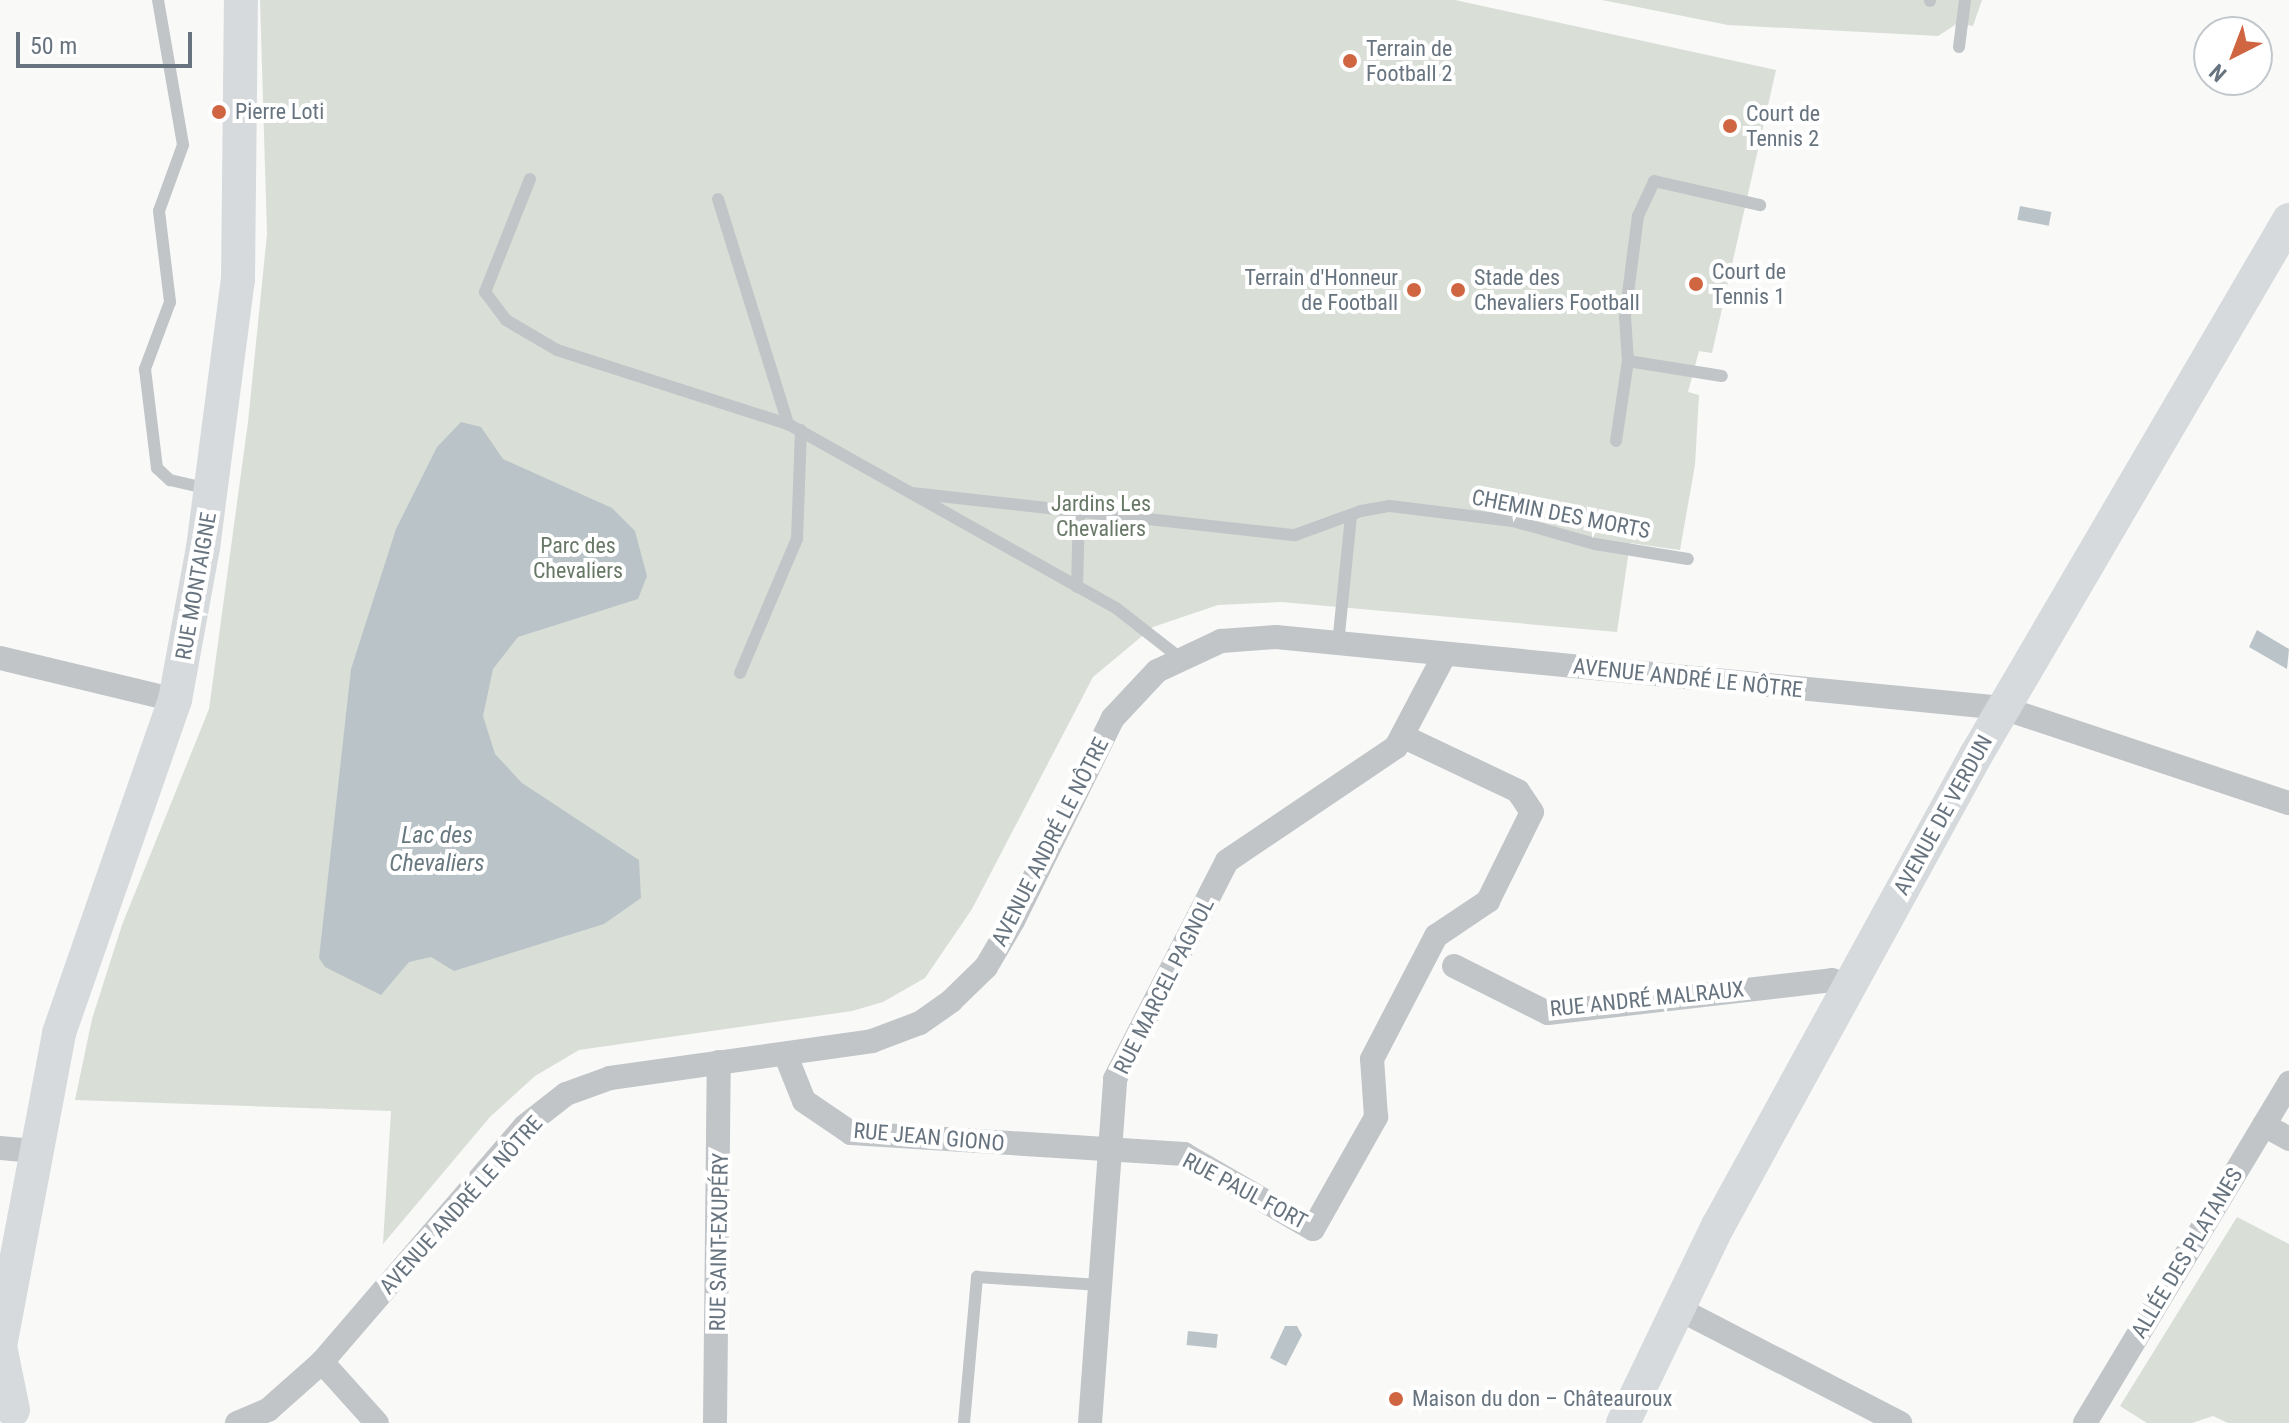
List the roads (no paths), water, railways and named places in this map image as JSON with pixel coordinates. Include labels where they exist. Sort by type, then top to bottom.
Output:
[{"type":"street","name":"RUE MONTAIGNE","points":[[12,1412],[0,1346],[34,1151],[59,1033],[175,700],[213,490],[238,280],[241,0]]},
{"type":"street","name":"AVENUE DE VERDUN","points":[[1623,1423],[1718,1226],[1849,986],[2003,708],[2289,220]]},
{"type":"street","name":"AVENUE ANDRÉ LE NÔTRE","points":[[237,1423],[268,1410],[322,1362],[525,1126],[566,1094],[610,1078],[786,1056],[872,1041],[920,1023],[986,967],[1113,718],[1157,671],[1179,657],[1221,641],[1276,637],[2003,708],[2289,803]]},
{"type":"street","name":"RUE MARCEL PAGNOL","points":[[1090,1423],[1115,1079],[1227,861],[1396,747],[1445,654]]},
{"type":"street","points":[[0,658],[175,700]]},
{"type":"street","name":"RUE PAUL FORT","points":[[1112,1151],[1184,1154],[1313,1229],[1376,1117],[1372,1059],[1436,936],[1488,901],[1532,812],[1518,791],[1402,736]]},
{"type":"street","name":"RUE ANDRÉ MALRAUX","points":[[1454,966],[1548,1013],[1832,980],[1849,986]]},
{"type":"street","name":"RUE JEAN GIONO","points":[[786,1056],[804,1101],[851,1133],[1112,1151]]},
{"type":"street","name":"RUE SAINT-EXUPÉRY","points":[[715,1423],[719,1062]]},
{"type":"street","name":"ALLÉE DES PLATANES","points":[[2085,1423],[2289,1083]]},
{"type":"street","points":[[2264,1125],[2289,1139]]},
{"type":"street","points":[[0,1148],[34,1151]]},
{"type":"street","points":[[1679,1309],[1900,1423]]},
{"type":"street","points":[[322,1362],[377,1423]]},
{"type":"lane","points":[[158,0],[183,145],[159,211],[170,302],[145,369],[157,468],[170,480],[213,490]]},
{"type":"lane","points":[[1959,47],[1965,0]]},
{"type":"lane","points":[[530,179],[487,284],[487,299],[495,311],[557,350],[801,430],[905,492],[1136,620],[1179,657]]},
{"type":"lane","points":[[1616,441],[1628,361],[1625,317],[1636,231],[1654,181],[1760,205]]},
{"type":"lane","points":[[718,199],[788,424]]},
{"type":"lane","points":[[1628,361],[1722,376]]},
{"type":"lane","points":[[740,673],[797,539],[801,430]]},
{"type":"lane","name":"CHEMIN DES MORTS","points":[[905,492],[1295,535],[1351,515],[1390,506],[1498,519],[1595,544],[1688,559]]},
{"type":"lane","points":[[1077,587],[1079,511]]},
{"type":"lane","points":[[1338,644],[1351,515]]},
{"type":"lane","points":[[964,1423],[977,1277],[1100,1285]]},
{"type":"water","points":[[2020,206],[2051,212],[2049,226],[2017,220]]},
{"type":"water","name":"Lac des Chevaliers","points":[[461,422],[481,427],[503,459],[612,508],[635,531],[647,576],[638,599],[518,637],[493,669],[483,716],[495,754],[522,783],[639,860],[641,898],[604,924],[454,971],[431,957],[409,962],[381,995],[325,967],[319,958],[351,669],[396,529],[437,447]]},
{"type":"water","points":[[2257,630],[2289,649],[2287,669],[2249,647]]},
{"type":"water","points":[[1285,1326],[1297,1326],[1302,1335],[1286,1366],[1270,1358]]},
{"type":"water","points":[[1188,1331],[1218,1334],[1216,1348],[1187,1345]]},
{"type":"place","name":"Terrain de Football 2","points":[[1350,61]]},
{"type":"place","name":"Pierre Loti","points":[[219,112]]},
{"type":"place","name":"Court de Tennis 2","points":[[1730,126]]},
{"type":"place","name":"Court de Tennis 1","points":[[1696,284]]},
{"type":"place","name":"Terrain d'Honneur de Football","points":[[1414,290]]},
{"type":"place","name":"Stade des Chevaliers Football","points":[[1458,290]]},
{"type":"place","name":"Maison du don – Châteauroux","points":[[1396,1399]]},
{"type":"park label","name":"Jardins Les Chevaliers","points":[[1101,516]]},
{"type":"park label","name":"Parc des Chevaliers","points":[[578,558]]}]
